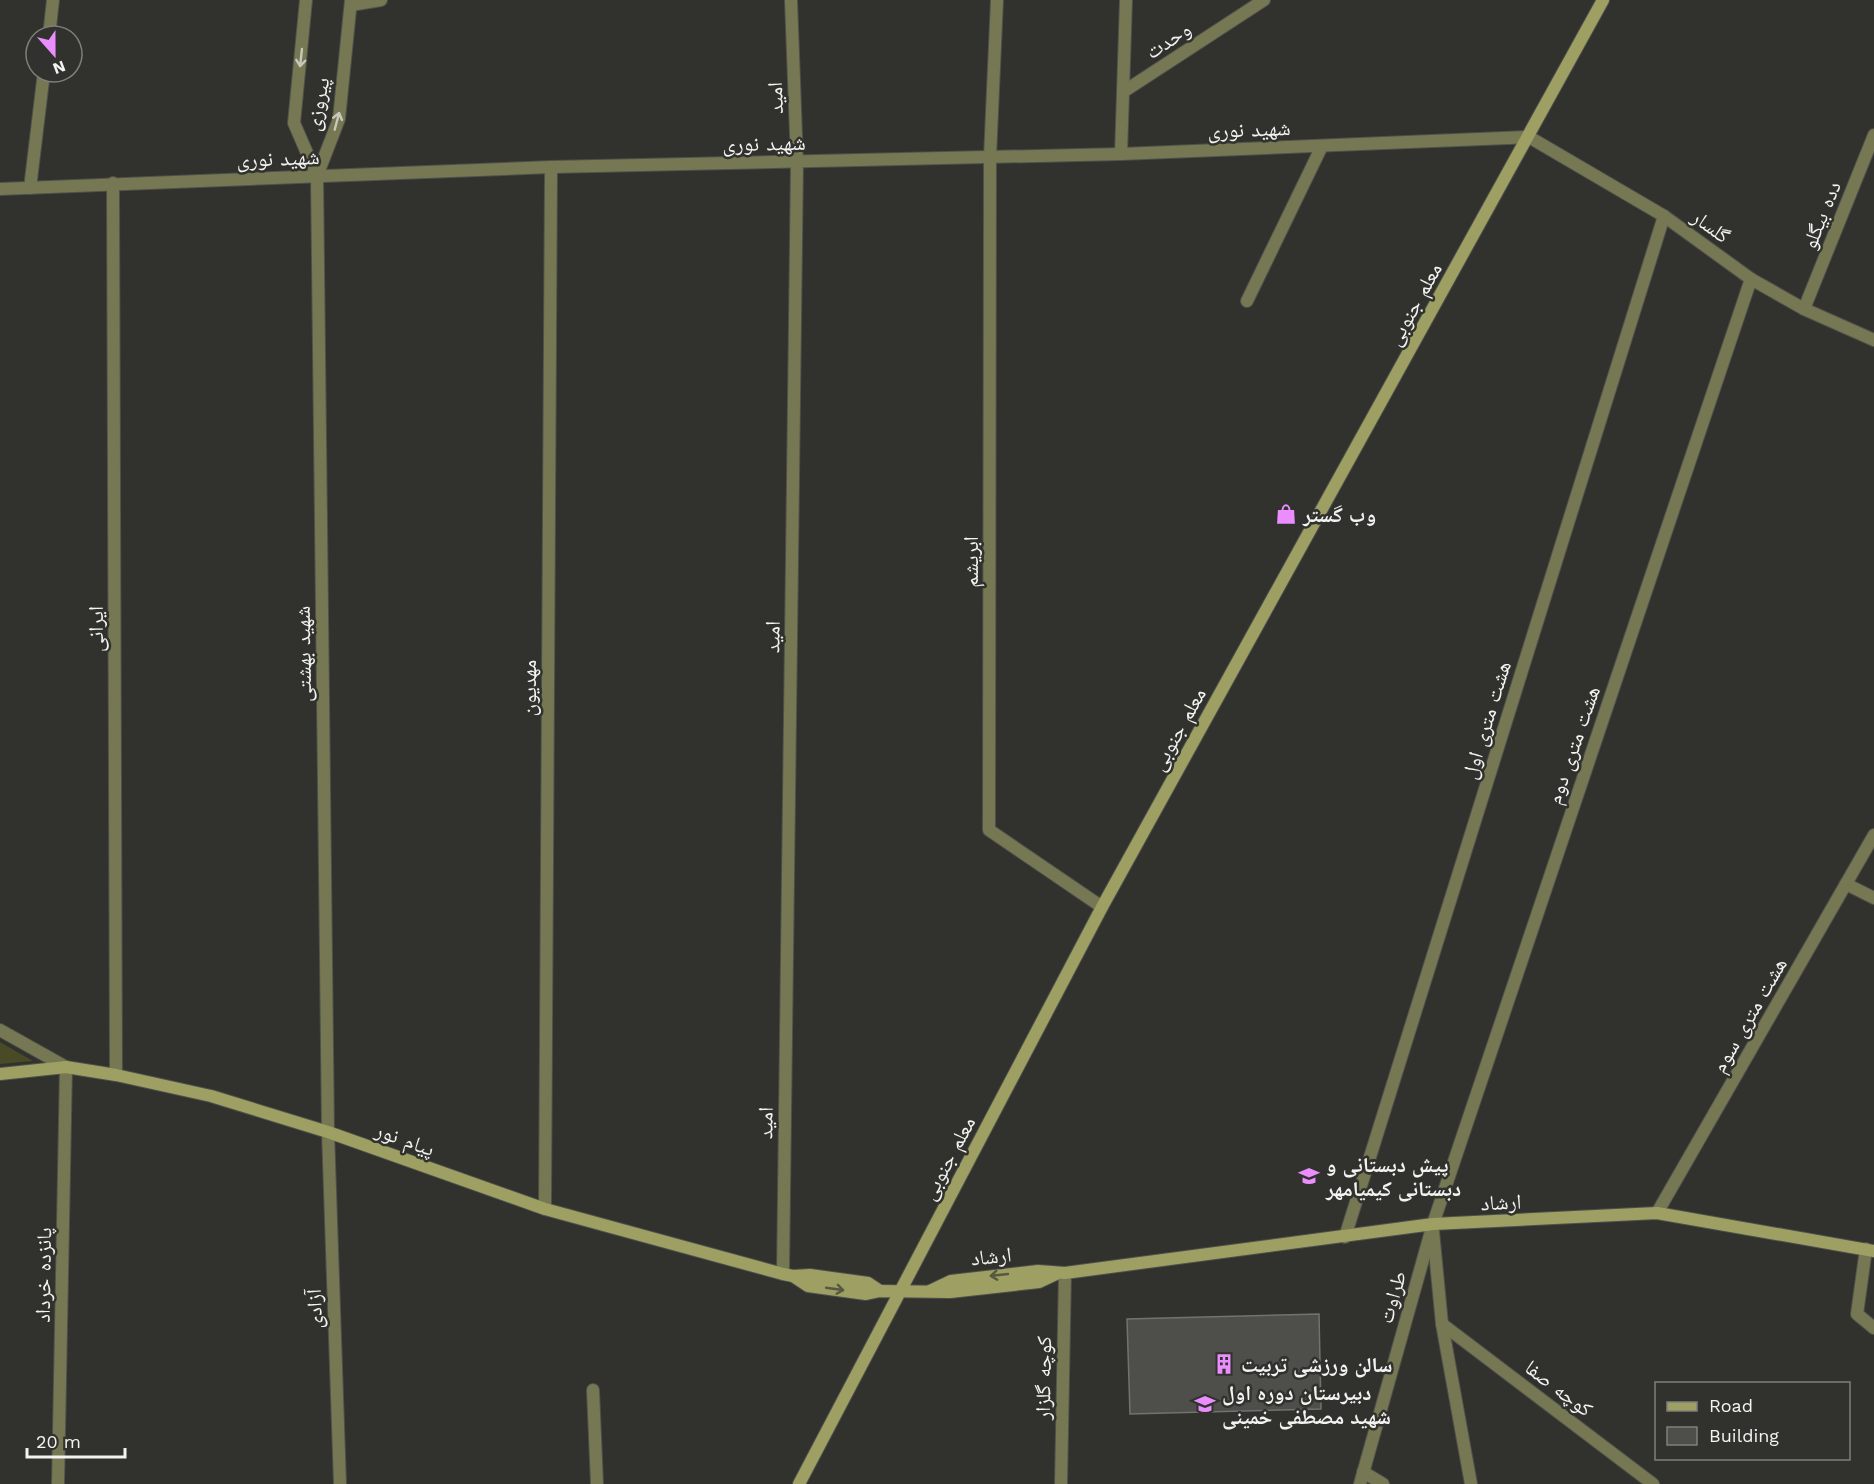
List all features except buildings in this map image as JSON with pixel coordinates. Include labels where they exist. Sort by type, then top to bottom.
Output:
[{"type":"main road","name":"معلم جنوبی","points":[[799,1484],[1102,907],[1604,0]]},
{"type":"main road","name":"پیام نور","points":[[0,1074],[66,1067],[116,1075],[212,1096],[328,1132],[544,1209],[788,1275],[808,1286],[866,1294],[900,1291]]},
{"type":"main road","name":"ارشاد","points":[[900,1291],[930,1291],[951,1281],[1038,1271],[1061,1274],[1433,1224],[1657,1213],[1870,1250]]},
{"type":"street","points":[[50,24],[53,0]]},
{"type":"street","name":"پیروزی","points":[[306,0],[294,123],[317,176]]},
{"type":"street","points":[[351,2],[381,0]]},
{"type":"street","name":"امید","points":[[788,1275],[797,162],[791,0]]},
{"type":"street","points":[[990,157],[997,0]]},
{"type":"street","points":[[1121,154],[1126,0]]},
{"type":"street","name":"وحدت","points":[[1123,92],[1264,0]]},
{"type":"street","name":"پیروزی","points":[[317,176],[339,120],[351,2]]},
{"type":"street","points":[[30,188],[43,84]]},
{"type":"street","name":"دده بیگلو","points":[[1804,309],[1874,135]]},
{"type":"street","name":"شهید نوری","points":[[0,189],[551,167],[1121,154],[1529,137]]},
{"type":"street","name":"گلسار","points":[[1529,137],[1664,216],[1751,279],[1804,309],[1874,340]]},
{"type":"street","points":[[1247,301],[1322,146]]},
{"type":"street","name":"ابریشم","points":[[990,157],[989,830],[1102,907]]},
{"type":"street","name":"مهدیون","points":[[544,1209],[551,167]]},
{"type":"street","name":"شهید بهشتی","points":[[317,176],[328,1132]]},
{"type":"street","name":"ایرانی","points":[[113,183],[116,1075]]},
{"type":"street","name":"هشت متری اول","points":[[1345,1237],[1664,216]]},
{"type":"street","name":"هشت متری دوم","points":[[1433,1224],[1751,279]]},
{"type":"street","name":"هشت متری سوم","points":[[1657,1213],[1874,835]]},
{"type":"street","points":[[1846,884],[1874,898]]},
{"type":"street","points":[[0,1030],[66,1067]]},
{"type":"street","name":"پانزده خرداد","points":[[58,1484],[66,1067]]},
{"type":"street","name":"آزادی","points":[[328,1132],[340,1484]]},
{"type":"street","points":[[1433,1224],[1442,1323],[1471,1484]]},
{"type":"street","name":"طراوت","points":[[1361,1478],[1433,1224]]},
{"type":"street","points":[[1870,1250],[1857,1314],[1874,1328]]},
{"type":"street","name":"کوچه گلزار","points":[[1061,1274],[1061,1484]]},
{"type":"street","name":"کوچه صفا","points":[[1442,1323],[1653,1484]]},
{"type":"street","points":[[593,1390],[597,1484]]},
{"type":"street","points":[[1361,1478],[1383,1484]]},
{"type":"green space","points":[[0,1042],[33,1061],[0,1064]]},
{"type":"place","name":"وب گستر","points":[[1286,514]]},
{"type":"place","name":"پیش دبستانی و دبستانی کیمیامهر","points":[[1309,1176]]},
{"type":"place","name":"سالن ورزشی تربیت","points":[[1224,1364]]},
{"type":"place","name":"دبیرستان دوره اول شهید مصطفی خمینی","points":[[1205,1404]]}]
